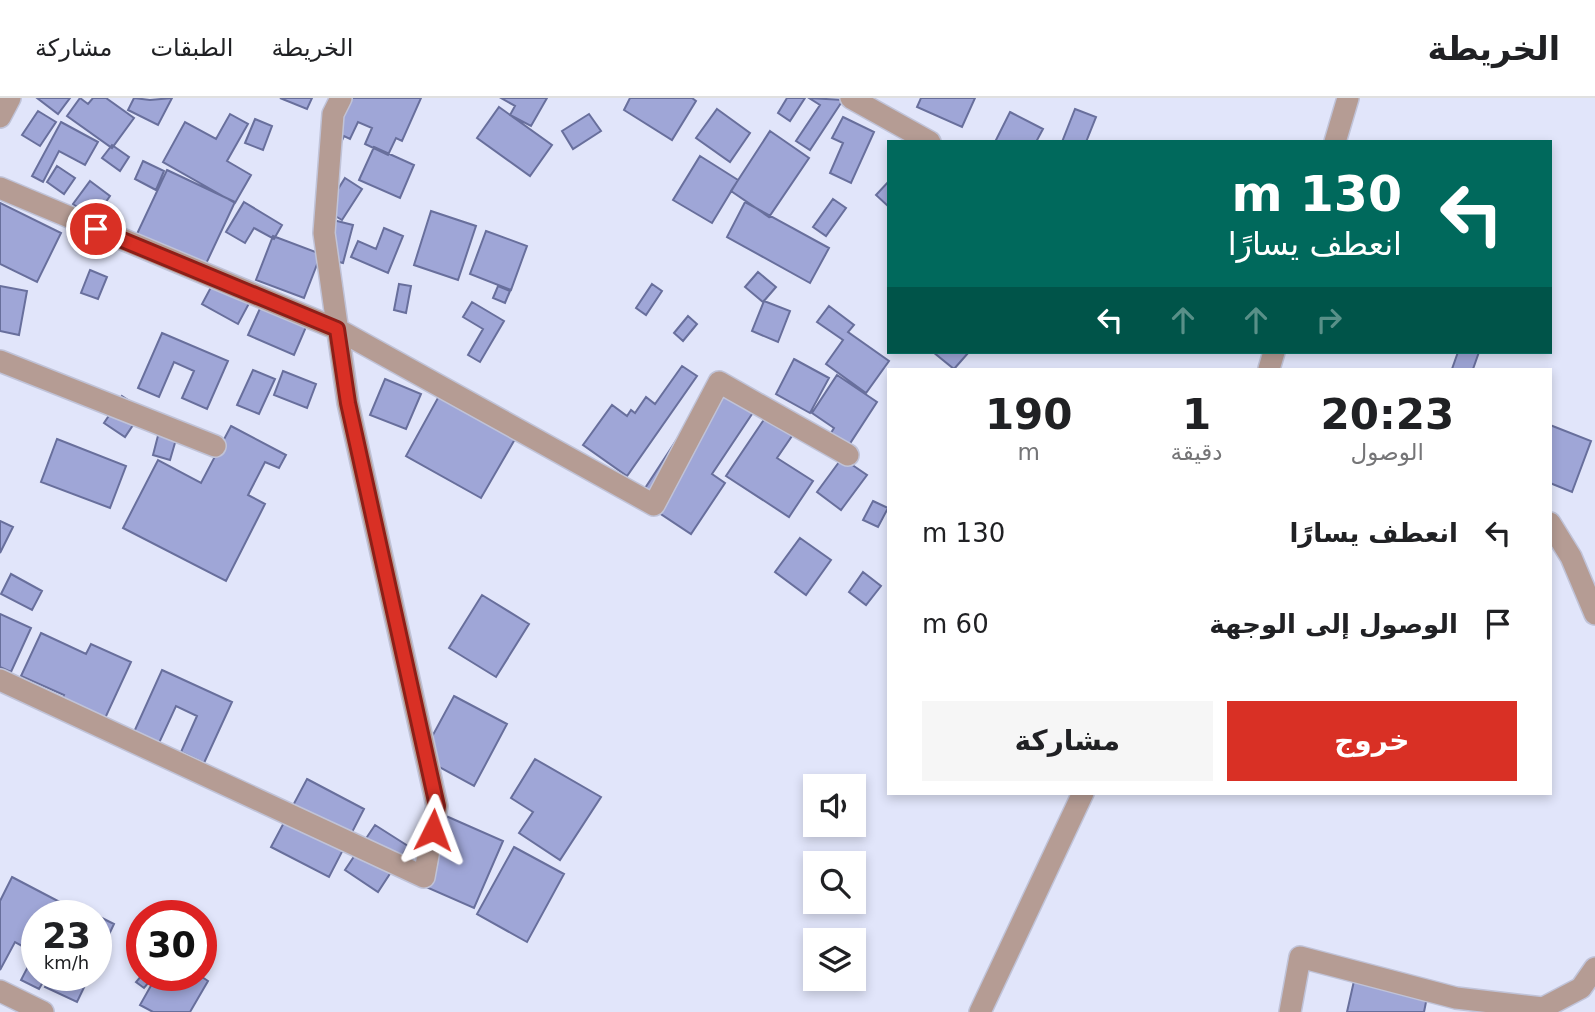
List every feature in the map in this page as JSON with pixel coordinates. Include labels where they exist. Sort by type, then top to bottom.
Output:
[{"type":"street","points":[[0,117],[10,98]]},
{"type":"street","points":[[0,680],[424,877],[437,806],[348,403],[324,233],[333,114],[341,98]]},
{"type":"street","points":[[850,98],[926,140]]},
{"type":"street","points":[[1336,140],[1348,98]]},
{"type":"street","points":[[0,188],[337,329],[654,505],[719,382],[848,455]]},
{"type":"street","points":[[0,361],[215,446]]},
{"type":"street","points":[[1552,526],[1571,557],[1595,614]]},
{"type":"street","points":[[979,1012],[1082,795]]},
{"type":"street","points":[[1290,1012],[1300,957],[1456,998],[1543,1009],[1588,990],[1595,968]]},
{"type":"street","points":[[0,991],[43,1012]]},
{"type":"building","points":[[37,98],[70,98],[58,114]]},
{"type":"building","points":[[80,98],[88,104],[93,98],[106,98],[134,118],[112,148],[67,116]]},
{"type":"building","points":[[134,98],[172,98],[158,125],[128,110]]},
{"type":"building","points":[[280,98],[312,98],[307,109]]},
{"type":"building","points":[[340,98],[421,98],[402,141],[396,138],[388,155],[365,144],[372,128],[358,122],[350,139],[344,136],[334,158]]},
{"type":"building","points":[[501,98],[547,98],[531,126],[510,115],[515,106]]},
{"type":"building","points":[[630,98],[692,98],[696,101],[672,140],[624,110]]},
{"type":"building","points":[[787,98],[805,98],[790,121],[778,113]]},
{"type":"building","points":[[809,98],[843,100],[810,150],[796,141],[820,105]]},
{"type":"building","points":[[921,98],[975,98],[962,127],[917,107]]},
{"type":"building","points":[[499,107],[552,145],[530,176],[477,138]]},
{"type":"building","points":[[717,109],[750,133],[730,162],[696,138]]},
{"type":"building","points":[[1075,109],[1096,117],[1087,140],[1063,140]]},
{"type":"building","points":[[38,111],[56,122],[40,146],[22,135]]},
{"type":"building","points":[[1010,112],[1043,129],[1037,140],[996,140]]},
{"type":"building","points":[[230,114],[248,124],[227,161],[251,175],[235,203],[163,162],[185,122],[216,139]]},
{"type":"building","points":[[589,114],[601,131],[573,149],[562,131]]},
{"type":"building","points":[[843,117],[874,132],[851,183],[830,173],[843,143],[832,138]]},
{"type":"building","points":[[255,119],[272,126],[263,150],[245,143]]},
{"type":"building","points":[[61,122],[98,142],[85,165],[59,151],[43,182],[32,176]]},
{"type":"building","points":[[770,131],[809,158],[769,217],[731,191]]},
{"type":"building","points":[[112,145],[129,157],[120,171],[102,158]]},
{"type":"building","points":[[374,147],[414,165],[400,198],[359,180]]},
{"type":"building","points":[[700,156],[738,180],[712,223],[673,200]]},
{"type":"building","points":[[143,161],[164,171],[156,190],[135,179]]},
{"type":"building","points":[[57,166],[75,178],[64,194],[47,182]]},
{"type":"building","points":[[167,170],[235,202],[204,268],[136,236]]},
{"type":"building","points":[[345,178],[362,189],[342,220],[325,210]]},
{"type":"building","points":[[90,181],[110,196],[94,219],[73,204]]},
{"type":"building","points":[[887,183],[887,205],[876,195]]},
{"type":"building","points":[[833,199],[846,208],[826,236],[813,227]]},
{"type":"building","points":[[244,202],[282,225],[274,239],[254,228],[245,243],[226,232]]},
{"type":"building","points":[[745,202],[829,248],[810,283],[727,237]]},
{"type":"building","points":[[0,203],[61,233],[37,282],[0,264]]},
{"type":"building","points":[[431,211],[476,226],[458,280],[414,265]]},
{"type":"building","points":[[333,220],[353,225],[343,263],[323,258]]},
{"type":"building","points":[[384,228],[403,236],[388,273],[351,257],[358,241],[376,249]]},
{"type":"building","points":[[486,231],[527,246],[511,290],[470,274]]},
{"type":"building","points":[[273,236],[321,254],[304,298],[256,280]]},
{"type":"building","points":[[90,270],[107,277],[98,299],[81,293]]},
{"type":"building","points":[[758,272],[776,287],[763,302],[745,287]]},
{"type":"building","points":[[217,276],[253,296],[238,324],[202,304]]},
{"type":"building","points":[[399,284],[411,286],[406,313],[394,310]]},
{"type":"building","points":[[652,284],[662,291],[646,315],[636,308]]},
{"type":"building","points":[[0,286],[27,291],[19,335],[0,331]]},
{"type":"building","points":[[498,286],[510,291],[505,303],[493,298]]},
{"type":"building","points":[[267,293],[312,313],[294,355],[248,335]]},
{"type":"building","points":[[764,301],[790,311],[778,342],[752,331]]},
{"type":"building","points":[[472,302],[504,321],[480,362],[468,355],[483,329],[463,317]]},
{"type":"building","points":[[829,306],[854,325],[848,332],[889,361],[866,393],[826,364],[843,340],[817,322]]},
{"type":"building","points":[[688,316],[697,324],[683,341],[674,333]]},
{"type":"building","points":[[162,333],[228,361],[207,409],[182,398],[194,371],[174,362],[159,397],[138,388]]},
{"type":"building","points":[[935,354],[967,354],[953,368]]},
{"type":"building","points":[[1457,354],[1478,354],[1473,368],[1452,368]]},
{"type":"building","points":[[794,359],[829,378],[810,413],[776,394]]},
{"type":"building","points":[[682,366],[697,376],[627,476],[583,445],[612,405],[627,416],[631,410],[635,413],[646,397],[655,404]]},
{"type":"building","points":[[253,370],[275,379],[259,414],[237,405]]},
{"type":"building","points":[[283,371],[316,384],[307,408],[274,395]]},
{"type":"building","points":[[837,375],[877,402],[849,445],[831,433],[834,428],[812,413]]},
{"type":"building","points":[[385,379],[421,394],[406,429],[370,415]]},
{"type":"building","points":[[713,384],[754,411],[712,474],[725,483],[691,534],[638,499]]},
{"type":"building","points":[[122,396],[143,410],[125,437],[104,423]]},
{"type":"building","points":[[439,396],[515,439],[481,498],[406,456]]},
{"type":"building","points":[[767,415],[794,433],[777,458],[813,481],[789,517],[726,476]]},
{"type":"building","points":[[161,424],[179,429],[170,460],[153,455]]},
{"type":"building","points":[[231,426],[286,455],[279,468],[265,462],[248,495],[265,504],[226,581],[123,528],[158,460],[201,483]]},
{"type":"building","points":[[1552,426],[1591,441],[1572,492],[1552,484]]},
{"type":"building","points":[[57,439],[126,466],[110,508],[41,482]]},
{"type":"building","points":[[842,458],[867,475],[841,510],[817,492]]},
{"type":"building","points":[[873,501],[887,508],[878,527],[863,520]]},
{"type":"building","points":[[0,521],[13,527],[0,553]]},
{"type":"building","points":[[800,538],[831,560],[806,595],[775,572]]},
{"type":"building","points":[[863,572],[881,586],[866,605],[849,592]]},
{"type":"building","points":[[11,574],[42,591],[32,610],[1,594]]},
{"type":"building","points":[[482,595],[529,624],[496,677],[449,648]]},
{"type":"building","points":[[0,614],[31,628],[11,672],[0,667]]},
{"type":"building","points":[[41,633],[86,654],[91,644],[131,662],[101,727],[58,707],[64,695],[21,676]]},
{"type":"building","points":[[162,670],[232,702],[204,763],[181,752],[197,716],[176,706],[159,743],[134,732]]},
{"type":"building","points":[[454,696],[507,724],[474,786],[421,757]]},
{"type":"building","points":[[535,759],[601,797],[560,860],[519,833],[533,812],[511,798]]},
{"type":"building","points":[[307,779],[364,809],[329,877],[271,847]]},
{"type":"building","points":[[446,816],[503,841],[474,908],[417,883]]},
{"type":"building","points":[[375,825],[408,846],[378,892],[345,870]]},
{"type":"building","points":[[514,847],[564,874],[527,942],[477,914]]},
{"type":"building","points":[[12,877],[56,900],[21,900],[21,945],[15,942],[0,970],[0,901]]},
{"type":"building","points":[[1354,981],[1427,997],[1424,1012],[1347,1012]]},
{"type":"building","points":[[54,991],[82,991],[77,1002]]},
{"type":"building","points":[[148,991],[202,991],[190,1012],[153,1012],[140,1005]]},
{"type":"route","points":[[96,229],[337,329],[348,403],[437,806],[433,830]]}]
